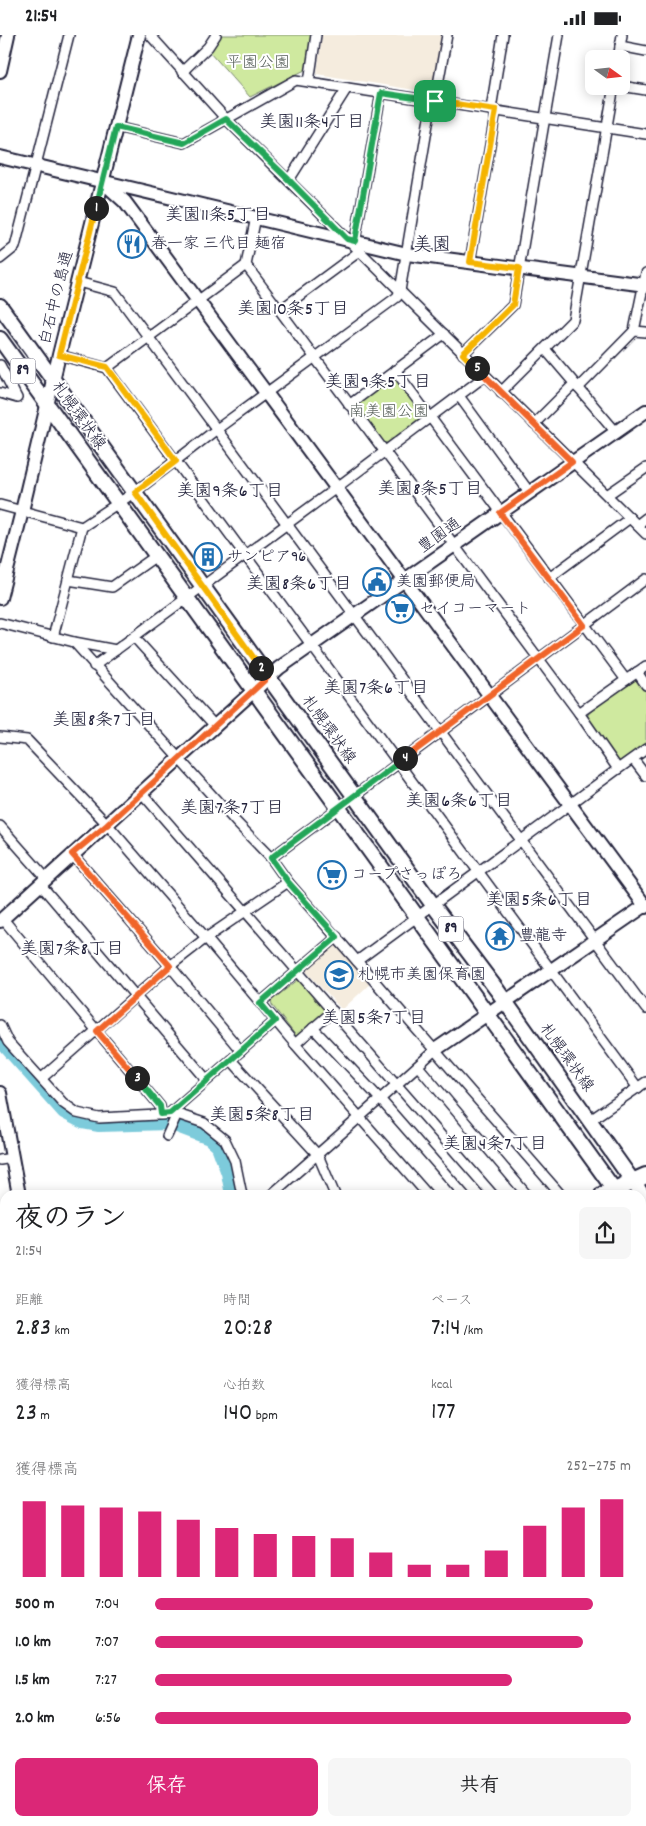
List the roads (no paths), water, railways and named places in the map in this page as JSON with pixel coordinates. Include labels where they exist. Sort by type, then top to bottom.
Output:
[{"type":"highway","points":[[618,1190],[640,1179]]},
{"type":"main road","name":"札幌環状線","points":[[0,306],[589,1121],[640,1179]]},
{"type":"main road","name":"札幌環状線","points":[[0,339],[489,1014],[610,1190]]},
{"type":"street","points":[[0,71],[8,35]]},
{"type":"street","points":[[0,259],[15,247],[69,35]]},
{"type":"street","name":"白石中の島通","points":[[0,598],[139,35]]},
{"type":"street","points":[[150,35],[226,119],[646,534]]},
{"type":"street","points":[[182,72],[208,47],[216,35]]},
{"type":"street","points":[[309,82],[316,35]]},
{"type":"street","points":[[53,637],[82,527],[135,492],[217,429],[315,359],[397,297],[400,291],[407,254],[446,35]]},
{"type":"street","points":[[470,262],[503,35]]},
{"type":"street","points":[[463,354],[513,305],[559,35]]},
{"type":"street","points":[[619,50],[622,35]]},
{"type":"street","points":[[620,46],[646,51]]},
{"type":"street","points":[[116,127],[184,143],[296,80],[646,134]]},
{"type":"street","points":[[630,87],[646,90]]},
{"type":"street","points":[[289,180],[347,88]]},
{"type":"street","points":[[280,310],[354,244],[381,93]]},
{"type":"street","points":[[501,392],[573,320],[613,95]]},
{"type":"street","points":[[0,157],[256,217],[354,244],[407,254],[582,276],[645,281],[634,331],[534,425]]},
{"type":"street","points":[[103,182],[125,202],[646,906],[551,969],[505,1003],[435,1050],[361,1118],[277,1190]]},
{"type":"street","points":[[107,367],[246,265],[256,217]]},
{"type":"street","points":[[246,265],[579,713],[618,769]]},
{"type":"street","points":[[78,282],[115,292],[646,1009]]},
{"type":"street","points":[[634,331],[646,332]]},
{"type":"street","points":[[349,405],[444,334]]},
{"type":"street","points":[[545,349],[616,432]]},
{"type":"street","points":[[0,393],[17,397],[0,365],[10,354]]},
{"type":"street","points":[[59,355],[107,367],[551,969],[642,1085],[589,1121]]},
{"type":"street","points":[[395,370],[626,680]]},
{"type":"street","points":[[94,666],[485,376]]},
{"type":"street","points":[[459,396],[530,493]]},
{"type":"street","name":"豊園通","points":[[1,920],[268,677],[646,411]]},
{"type":"street","points":[[607,495],[646,468]]},
{"type":"street","points":[[0,505],[82,527]]},
{"type":"street","points":[[549,578],[633,522],[646,518]]},
{"type":"street","points":[[68,580],[112,587],[156,556]]},
{"type":"street","points":[[271,858],[646,579]]},
{"type":"street","points":[[0,623],[74,642],[116,650]]},
{"type":"street","points":[[134,637],[215,726]]},
{"type":"street","points":[[74,642],[236,823],[271,858],[288,882],[557,1190]]},
{"type":"street","points":[[579,713],[646,666]]},
{"type":"street","points":[[637,672],[646,685]]},
{"type":"street","points":[[0,737],[27,740],[107,825],[206,938],[295,1045],[424,1190]]},
{"type":"street","points":[[357,961],[646,749]]},
{"type":"street","points":[[633,759],[646,776]]},
{"type":"street","points":[[141,792],[489,1190]]},
{"type":"street","points":[[0,826],[135,996],[207,1080]]},
{"type":"street","points":[[72,854],[241,1051]]},
{"type":"street","points":[[42,1078],[170,966],[206,938],[288,882]]},
{"type":"street","points":[[1,920],[160,1106],[170,1115]]},
{"type":"street","points":[[260,1003],[337,937]]},
{"type":"street","points":[[295,1045],[333,1011]]},
{"type":"street","points":[[167,1136],[170,1115],[275,1021]]},
{"type":"street","points":[[0,1025],[8,1042],[63,1103],[77,1113],[100,1119],[170,1115],[204,1123],[225,1140],[235,1161],[241,1190]]},
{"type":"street","points":[[313,1028],[380,1099],[460,1190]]},
{"type":"street","points":[[231,1060],[318,1155],[333,1190]]},
{"type":"street","points":[[418,1066],[523,1190]]},
{"type":"street","points":[[0,1093],[6,1159],[17,1190]]},
{"type":"waterway","points":[[0,1040],[64,1112],[83,1122],[99,1125],[169,1123],[209,1138],[218,1146],[228,1173],[231,1190]]},
{"type":"place","name":"春一家 三代目 麺宿","points":[[132,244]]},
{"type":"place","name":"サンピア96","points":[[208,557]]},
{"type":"place","name":"美園郵便局","points":[[377,582]]},
{"type":"place","name":"セイコーマート","points":[[400,609]]},
{"type":"place","name":"コープさっぽろ","points":[[332,875]]},
{"type":"place","name":"豊龍寺","points":[[500,936]]},
{"type":"place","name":"札幌市美園保育園","points":[[339,975]]},
{"type":"district","name":"美園11条4丁目","points":[[312,123]]},
{"type":"district","name":"美園11条5丁目","points":[[218,216]]},
{"type":"district","name":"美園","points":[[432,246]]},
{"type":"district","name":"美園10条5丁目","points":[[293,310]]},
{"type":"district","name":"美園9条5丁目","points":[[378,383]]},
{"type":"district","name":"美園8条5丁目","points":[[430,490]]},
{"type":"district","name":"美園9条6丁目","points":[[230,492]]},
{"type":"district","name":"美園8条6丁目","points":[[299,585]]},
{"type":"district","name":"美園7条6丁目","points":[[376,689]]},
{"type":"district","name":"美園8条7丁目","points":[[104,721]]},
{"type":"district","name":"美園6条6丁目","points":[[459,802]]},
{"type":"district","name":"美園7条7丁目","points":[[232,809]]},
{"type":"district","name":"美園5条6丁目","points":[[539,901]]},
{"type":"district","name":"美園7条8丁目","points":[[72,950]]},
{"type":"district","name":"美園5条7丁目","points":[[374,1019]]},
{"type":"district","name":"美園5条8丁目","points":[[262,1116]]},
{"type":"district","name":"美園4条7丁目","points":[[495,1145]]},
{"type":"park label","name":"平園公園","points":[[258,63]]},
{"type":"park label","name":"南美園公園","points":[[389,412]]}]
